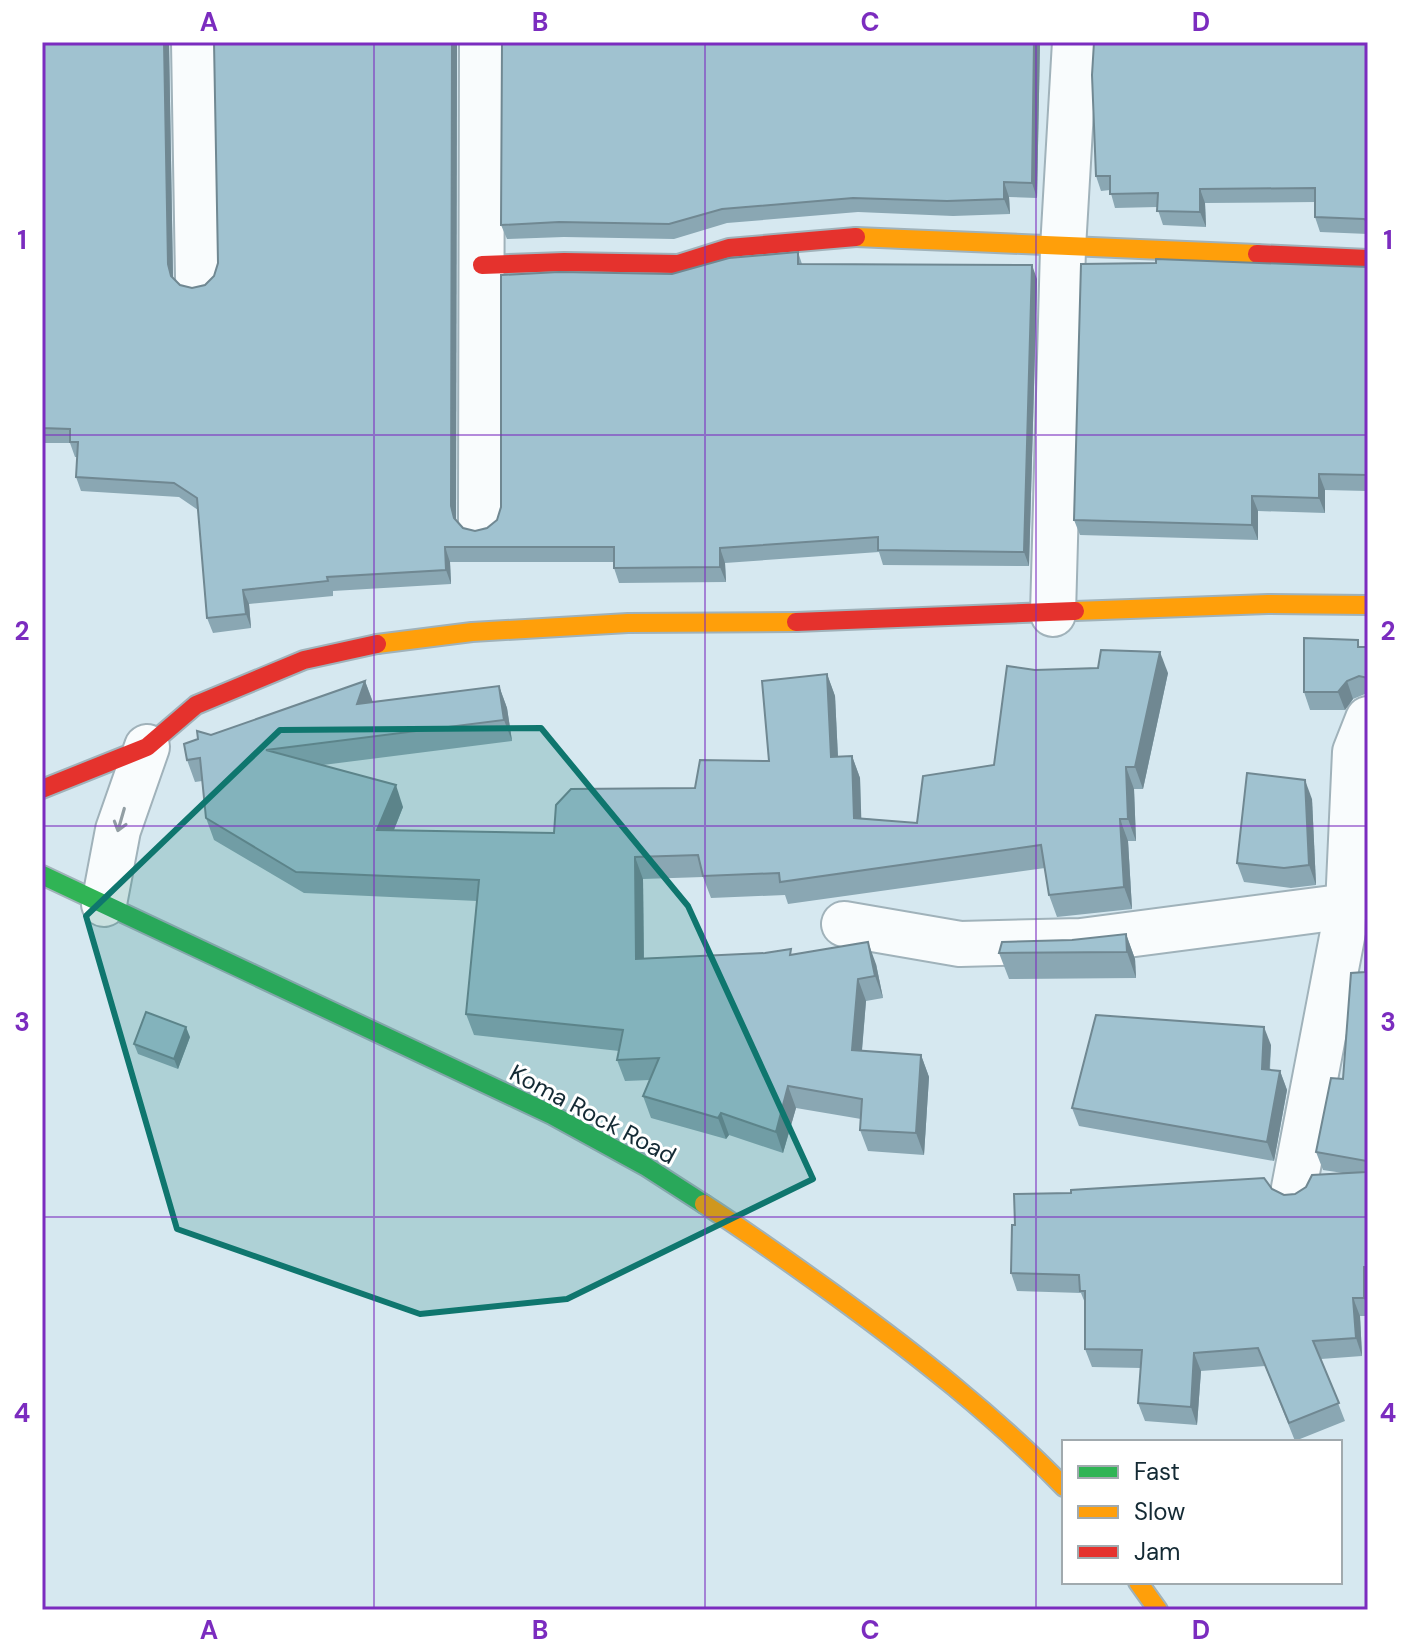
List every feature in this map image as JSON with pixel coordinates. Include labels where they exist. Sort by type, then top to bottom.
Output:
[{"type":"street","points":[[194,42],[198,278]]},
{"type":"street","points":[[481,521],[482,42]]},
{"type":"street","points":[[1053,614],[1063,248],[1075,42]]},
{"type":"street","points":[[482,265],[564,262],[678,264],[729,248],[860,237],[1368,259]]},
{"type":"street","points":[[42,789],[147,747],[196,705],[304,660],[359,646],[472,632],[628,623],[777,623],[1268,604],[1368,605]]},
{"type":"street","points":[[1294,1188],[1348,906],[1355,752],[1368,719]]},
{"type":"street","points":[[104,904],[118,830],[147,747]]},
{"type":"street","name":"Koma Rock Road","points":[[42,875],[552,1115],[645,1166],[769,1248],[943,1375],[1029,1451],[1062,1485]]},
{"type":"street","points":[[844,924],[960,944],[1081,941],[1348,906]]},
{"type":"street","points":[[1139,1584],[1158,1610]]},
{"type":"highlighted area","points":[[541,728],[688,906],[813,1179],[567,1299],[420,1314],[177,1229],[86,916],[280,730]]},
{"type":"building","points":[[42,42],[164,42],[168,264],[171,276],[180,285],[192,288],[205,285],[214,276],[218,263],[214,42],[452,42],[451,506],[454,518],[463,528],[475,531],[487,528],[497,520],[501,507],[501,275],[559,272],[672,274],[729,258],[798,252],[798,264],[1032,265],[1024,552],[878,550],[878,537],[720,548],[720,567],[614,568],[614,547],[445,547],[446,570],[327,577],[328,581],[243,590],[246,614],[207,618],[197,498],[174,483],[76,477],[78,442],[70,442],[70,429],[42,428]]},
{"type":"building","points":[[502,42],[1034,42],[1032,183],[1004,182],[1004,199],[853,198],[722,209],[669,224],[559,222],[501,225]]},
{"type":"building","points":[[1094,42],[1368,42],[1368,221],[1315,217],[1315,188],[1200,189],[1200,212],[1157,211],[1158,193],[1110,194],[1110,176],[1096,176],[1092,75]]},
{"type":"building","points":[[1156,259],[1368,267],[1368,475],[1319,474],[1319,498],[1252,496],[1252,525],[1074,520],[1081,264],[1156,263]]},
{"type":"building","points":[[1304,638],[1358,640],[1358,647],[1368,647],[1368,678],[1359,676],[1347,681],[1338,692],[1304,692]]},
{"type":"building","points":[[1101,650],[1160,652],[1135,767],[1126,767],[1128,819],[1120,819],[1124,887],[1049,895],[1041,845],[780,882],[779,873],[703,876],[698,855],[635,857],[636,959],[791,949],[790,955],[868,942],[875,976],[858,979],[852,1050],[921,1055],[916,1133],[860,1130],[862,1099],[788,1086],[776,1132],[721,1113],[718,1118],[643,1096],[659,1058],[617,1060],[623,1030],[466,1014],[479,880],[296,872],[206,818],[200,758],[187,760],[184,744],[198,739],[197,731],[211,735],[365,681],[357,704],[499,686],[504,720],[266,750],[396,785],[377,830],[554,833],[556,805],[571,789],[695,788],[700,760],[769,761],[762,681],[827,674],[831,757],[852,756],[854,818],[917,823],[923,776],[994,765],[1007,666],[1035,670],[1098,668]]},
{"type":"building","points":[[1247,773],[1305,780],[1309,865],[1284,868],[1237,863]]},
{"type":"building","points":[[1366,917],[1368,1267],[1364,1267],[1364,1298],[1353,1298],[1356,1338],[1313,1341],[1339,1403],[1289,1423],[1258,1348],[1194,1353],[1191,1407],[1138,1403],[1142,1350],[1085,1349],[1085,1291],[1080,1291],[1079,1275],[1011,1273],[1014,1194],[1071,1193],[1071,1190],[1264,1178],[1272,1189],[1284,1195],[1295,1194],[1306,1187],[1312,1175],[1366,1172],[1367,1161],[1316,1152],[1331,1078],[1343,1079],[1351,973],[1365,972]]},
{"type":"building","points":[[1126,934],[1127,952],[999,953],[1002,942],[1072,940]]},
{"type":"building","points":[[146,1012],[186,1027],[174,1059],[134,1044]]},
{"type":"building","points":[[1096,1015],[1264,1027],[1262,1069],[1280,1071],[1267,1142],[1072,1108]]},
{"type":"traffic: fast","points":[[42,875],[552,1115],[645,1166],[704,1204]]},
{"type":"traffic: slow","points":[[856,237],[1257,254]]},
{"type":"traffic: slow","points":[[1075,611],[1268,604],[1368,605]]},
{"type":"traffic: slow","points":[[377,644],[472,632],[628,623],[796,622]]},
{"type":"traffic: slow","points":[[704,1204],[819,1283],[925,1363],[982,1410],[1062,1485]]},
{"type":"traffic: slow","points":[[1139,1584],[1158,1610]]},
{"type":"traffic: jam","points":[[482,265],[564,262],[678,264],[729,248],[856,237]]},
{"type":"traffic: jam","points":[[1257,254],[1368,259]]},
{"type":"traffic: jam","points":[[796,622],[1075,611]]},
{"type":"traffic: jam","points":[[42,789],[147,747],[196,705],[304,660],[377,644]]}]
